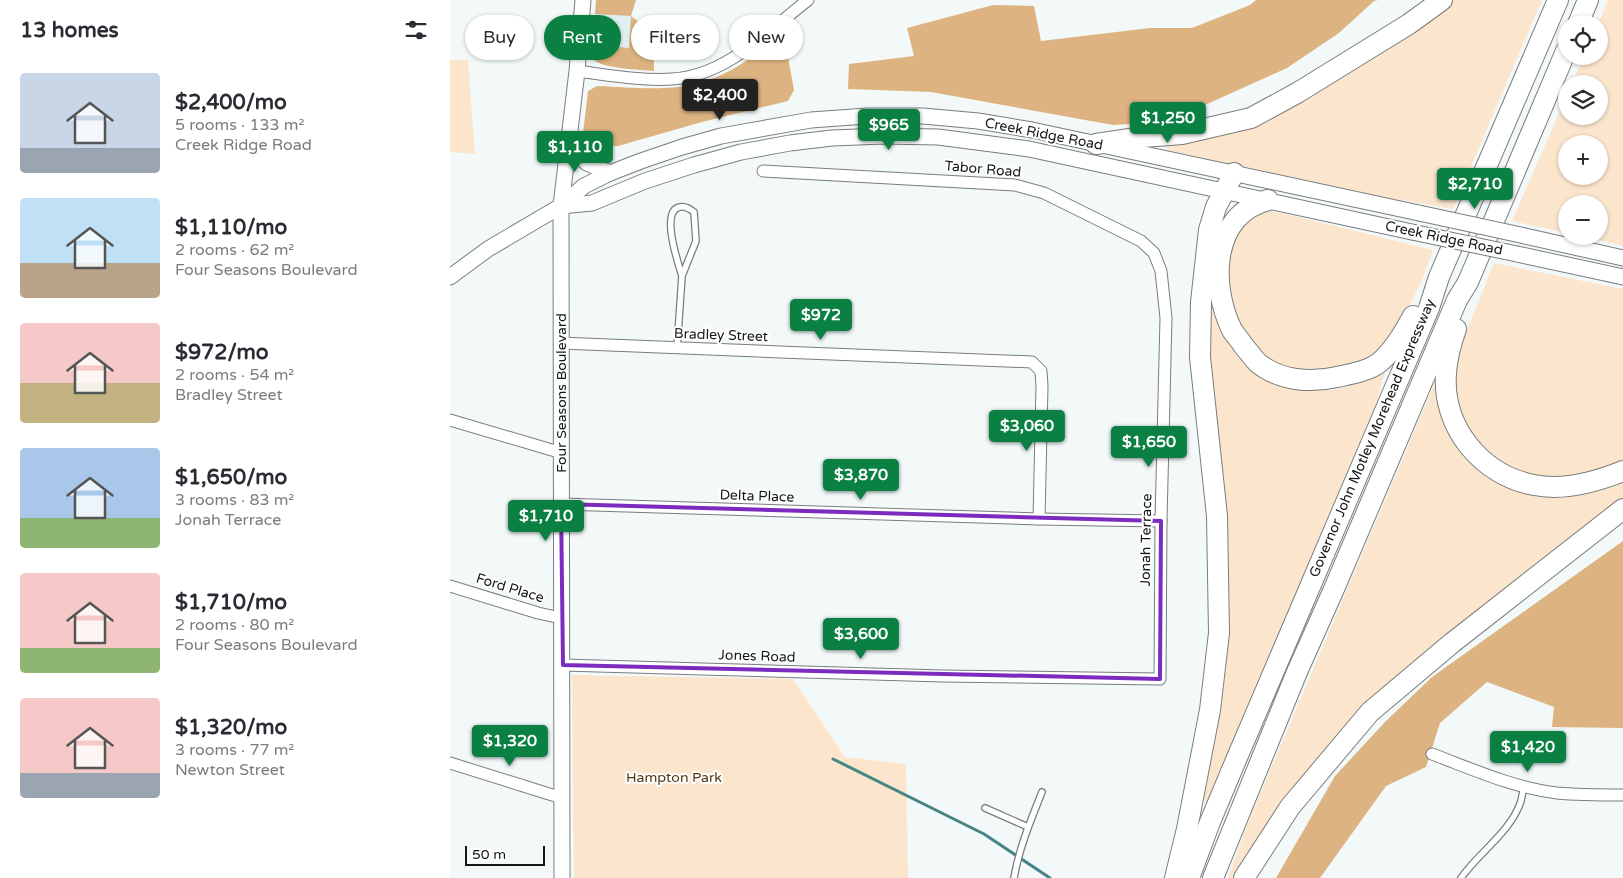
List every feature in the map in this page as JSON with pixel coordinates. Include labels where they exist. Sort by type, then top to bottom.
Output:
[{"type":"highway","points":[[1096,144],[1143,137],[1182,134],[1251,118],[1297,93],[1409,24],[1442,0]]},
{"type":"highway","name":"Governor John Motley Morehead Expressway","points":[[1189,878],[1236,760],[1429,308],[1439,277],[1558,0]]},
{"type":"highway","points":[[1582,15],[1588,0]]},
{"type":"highway","name":"Governor John Motley Morehead Expressway","points":[[1213,878],[1298,672],[1560,65]]},
{"type":"highway","points":[[1175,878],[1187,829],[1210,710],[1219,633],[1217,516],[1200,356],[1201,302],[1209,230],[1216,207],[1234,173]]},
{"type":"highway","points":[[1268,200],[1258,203],[1247,210],[1226,232],[1221,249],[1219,274],[1223,306],[1233,331],[1258,363],[1275,372],[1291,378],[1311,381],[1361,372],[1379,363],[1400,340],[1418,307],[1439,277]]},
{"type":"highway","points":[[1468,282],[1466,302],[1450,348],[1446,374],[1448,398],[1453,421],[1472,449],[1487,465],[1500,474],[1535,486],[1555,487],[1573,485],[1623,471]]},
{"type":"highway","points":[[1244,878],[1290,807],[1370,712],[1452,643],[1623,509]]},
{"type":"main road","name":"Four Seasons Boulevard","points":[[562,878],[561,206],[569,146],[583,0]]},
{"type":"main road","name":"Creek Ridge Road","points":[[450,277],[488,249],[561,206],[584,186],[610,173],[682,147],[721,136],[811,120],[858,117],[923,116],[978,121],[1032,130],[1623,258]]},
{"type":"main road","name":"Creek Ridge Road","points":[[561,206],[592,203],[653,178],[694,164],[741,152],[790,143],[832,138],[883,136],[938,137],[1030,149],[1623,277]]},
{"type":"main road","points":[[569,146],[587,163],[610,173]]},
{"type":"street","points":[[577,71],[656,80],[690,77],[715,68],[742,52],[808,0]]},
{"type":"street","name":"Tabor Road","points":[[763,171],[1015,185],[1044,193],[1100,220],[1141,241],[1154,254]]},
{"type":"street","name":"Jonah Terrace","points":[[1154,254],[1161,271],[1166,318],[1161,521],[1160,679]]},
{"type":"street","name":"Bradley Street","points":[[560,343],[1032,362],[1041,371],[1042,386],[1039,519]]},
{"type":"street","points":[[450,420],[562,453]]},
{"type":"street","name":"Delta Place","points":[[561,504],[1161,521]]},
{"type":"street","name":"Ford Place","points":[[450,586],[538,613],[561,618]]},
{"type":"street","name":"Jones Road","points":[[562,665],[952,676],[1160,679]]},
{"type":"street","points":[[1432,754],[1486,775],[1556,793],[1623,795]]},
{"type":"street","points":[[450,763],[562,798]]},
{"type":"lane","points":[[677,348],[682,276],[696,241],[694,212],[689,208],[681,206],[675,208],[671,214],[672,239],[682,276]]},
{"type":"lane","points":[[1462,878],[1515,814],[1521,801],[1524,786]]},
{"type":"lane","points":[[1014,878],[1017,860],[1028,826],[1042,792]]},
{"type":"lane","points":[[985,808],[1028,826]]},
{"type":"highlighted area","points":[[561,504],[1161,521],[1160,679],[563,665]]},
{"type":"shaded area","points":[[596,0],[636,0],[631,16],[595,14]]},
{"type":"shaded area","points":[[1256,0],[1378,0],[1374,1],[1339,33],[1287,68],[1174,119],[1113,125],[931,92],[848,89],[849,64],[914,56],[907,28],[993,5],[1034,6],[1041,41],[1150,28],[1192,28],[1250,5]]},
{"type":"shaded area","points":[[621,15],[631,16],[629,48],[621,47]]},
{"type":"shaded area","points":[[631,16],[631,60],[654,60],[654,71],[605,65],[594,60],[621,60],[621,47],[629,48]]},
{"type":"shaded area","points":[[747,60],[788,60],[794,90],[788,101],[702,122],[618,146],[604,146],[589,140],[583,133],[588,91],[597,86],[668,88],[684,86],[717,77]]},
{"type":"shaded area","points":[[1623,541],[1623,728],[1552,727],[1554,707],[1487,682],[1440,723],[1426,767],[1386,786],[1320,878],[1276,878],[1335,776],[1385,722],[1432,677]]},
{"type":"green space","points":[[1453,0],[1542,0],[1453,209],[1384,197],[1167,150],[1168,144],[1198,141],[1235,130]]},
{"type":"green space","points":[[1608,0],[1623,0],[1623,246],[1608,242],[1608,195],[1558,195],[1558,231],[1512,221],[1558,115],[1558,125],[1608,125],[1608,75],[1576,75],[1580,65],[1608,65],[1608,15],[1602,15]]},
{"type":"green space","points":[[450,60],[468,60],[475,154],[450,152]]},
{"type":"green space","points":[[1270,211],[1433,250],[1422,280],[1401,324],[1385,347],[1359,366],[1304,375],[1267,359],[1238,324],[1231,305],[1227,259],[1239,228],[1252,217]]},
{"type":"green space","points":[[1212,258],[1217,302],[1288,386],[1310,390],[1332,390],[1353,385],[1379,370],[1385,371],[1377,401],[1207,802],[1201,800],[1212,746],[1212,386],[1209,339]]},
{"type":"green space","points":[[1494,263],[1623,289],[1623,462],[1590,475],[1556,480],[1529,478],[1487,455],[1468,432],[1457,409],[1455,373],[1463,340]]},
{"type":"green space","points":[[1437,378],[1494,479],[1623,479],[1623,501],[1415,662],[1239,878],[1228,878],[1249,820]]},
{"type":"green space","name":"Hampton Park","points":[[572,675],[793,679],[845,757],[906,764],[908,878],[574,878]]},
{"type":"waterway","points":[[833,759],[984,834],[1050,878]]}]
